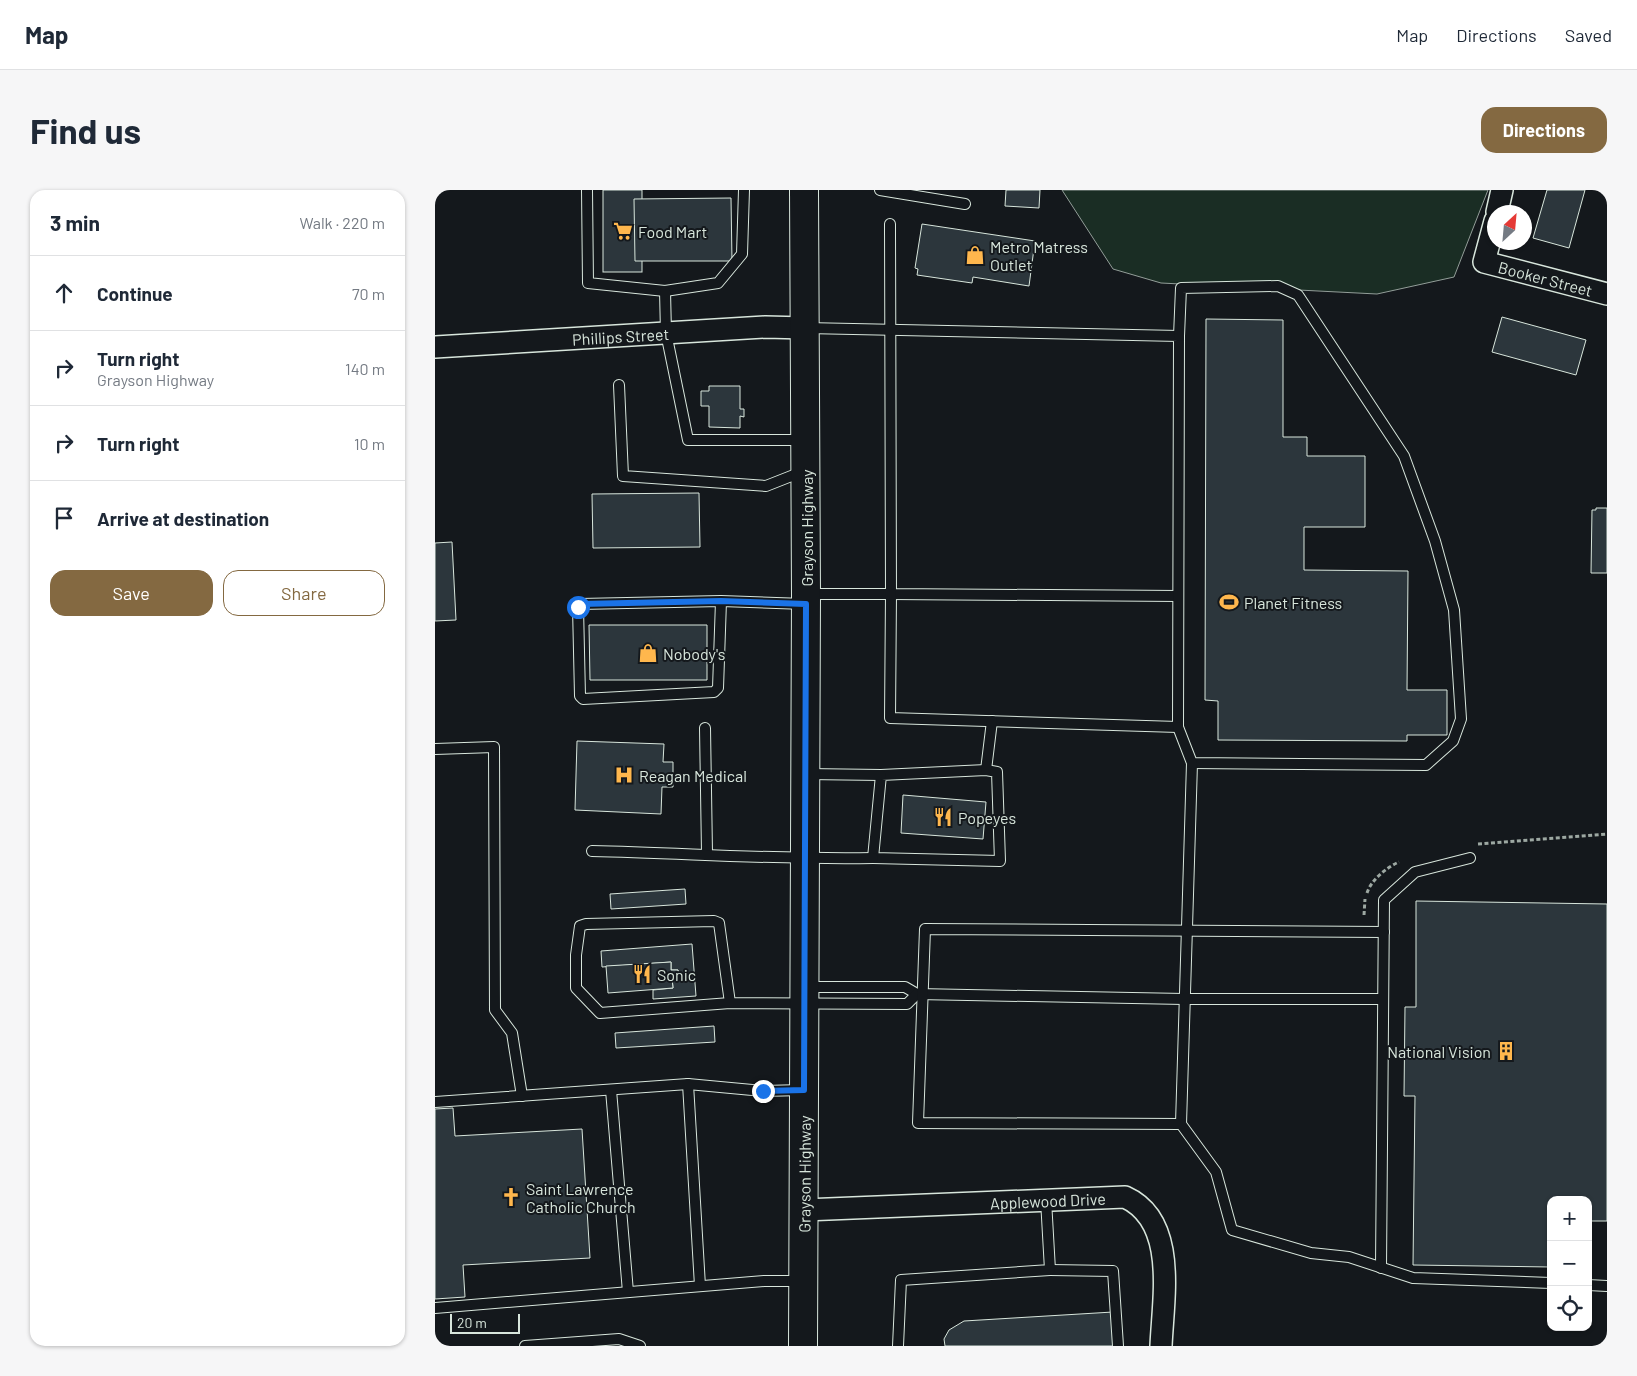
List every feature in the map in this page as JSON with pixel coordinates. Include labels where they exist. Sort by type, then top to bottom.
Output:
[{"type":"main road","name":"Grayson Highway","points":[[803,1346],[806,599],[804,190]]},
{"type":"street","points":[[1499,205],[1502,190]]},
{"type":"street","name":"Booker Street","points":[[1487,250],[1484,262],[1607,294]]},
{"type":"street","name":"Phillips Street","points":[[435,347],[765,327],[806,328]]},
{"type":"street","name":"Applewood Drive","points":[[804,1210],[1125,1197],[1137,1202],[1146,1212],[1156,1227],[1163,1246],[1161,1346]]},
{"type":"lane","points":[[587,190],[588,283],[665,291],[718,283],[743,254],[744,190]]},
{"type":"lane","points":[[880,190],[965,204]]},
{"type":"lane","points":[[890,224],[890,718],[1178,727]]},
{"type":"lane","points":[[1192,763],[1426,765],[1453,741],[1461,719],[1454,610],[1435,541],[1404,456],[1298,295],[1278,286],[1181,288],[1179,336],[1178,727],[1192,763],[1181,1124],[1216,1172],[1233,1230],[1311,1253],[1349,1258],[1413,1278],[1547,1283]]},
{"type":"lane","points":[[665,291],[666,333],[688,440],[806,440]]},
{"type":"lane","points":[[806,328],[1179,336]]},
{"type":"lane","points":[[619,385],[623,476],[766,486],[806,470]]},
{"type":"lane","points":[[721,601],[718,688],[714,692],[583,699],[580,696],[578,607],[580,604],[806,599],[891,594],[1178,596]]},
{"type":"lane","points":[[986,770],[992,722]]},
{"type":"lane","points":[[705,728],[707,853]]},
{"type":"lane","points":[[435,749],[494,746],[495,1010],[512,1033],[523,1096]]},
{"type":"lane","points":[[593,851],[707,853],[805,859],[873,858],[1000,861],[997,772],[986,770],[881,775],[804,774]]},
{"type":"lane","points":[[873,858],[881,775]]},
{"type":"lane","points":[[1381,1268],[1384,900],[1415,872],[1469,858]]},
{"type":"lane","points":[[730,1003],[719,923],[704,921],[586,924],[580,926],[578,931],[576,988],[601,1013],[650,1010],[730,1003],[905,987],[919,994],[1184,999],[1383,999]]},
{"type":"lane","points":[[1181,1124],[918,1123],[919,994],[925,929],[1384,932]]},
{"type":"lane","points":[[804,996],[907,1004],[919,994]]},
{"type":"lane","points":[[435,1102],[688,1084],[763,1091],[804,1090]]},
{"type":"lane","points":[[688,1084],[701,1286]]},
{"type":"lane","points":[[611,1090],[628,1292]]},
{"type":"lane","points":[[1046,1200],[1051,1270]]},
{"type":"lane","points":[[898,1346],[901,1280],[1051,1270],[1113,1271],[1118,1346]]},
{"type":"lane","points":[[435,1308],[765,1281],[803,1281]]},
{"type":"lane","points":[[1592,1285],[1607,1286]]},
{"type":"lane","points":[[525,1346],[619,1339],[640,1346]]},
{"type":"green space","points":[[1062,190],[1488,190],[1454,277],[1377,294],[1161,283],[1113,269]]},
{"type":"building","name":"Food Mart","points":[[603,190],[642,190],[642,272],[603,272]]},
{"type":"building","points":[[1006,190],[1040,190],[1039,208],[1005,206]]},
{"type":"building","points":[[1547,190],[1585,190],[1569,248],[1533,238]]},
{"type":"building","points":[[731,198],[732,261],[635,261],[634,199]]},
{"type":"building","name":"Metro Matress Outlet","points":[[922,224],[1035,241],[1029,286],[973,277],[972,283],[917,275],[918,269],[915,268]]},
{"type":"building","points":[[1502,317],[1586,340],[1576,375],[1492,352]]},
{"type":"building","points":[[1206,319],[1283,320],[1283,437],[1307,437],[1307,456],[1365,456],[1365,527],[1304,527],[1304,570],[1408,571],[1407,690],[1447,690],[1447,735],[1407,735],[1407,741],[1218,740],[1218,701],[1205,700]]},
{"type":"building","points":[[709,386],[740,386],[740,409],[744,409],[744,417],[740,416],[740,428],[709,427],[709,406],[701,406],[701,391],[709,391]]},
{"type":"building","points":[[699,493],[700,547],[593,548],[592,494]]},
{"type":"building","points":[[1596,508],[1607,508],[1607,573],[1591,573],[1592,510],[1596,510]]},
{"type":"building","points":[[452,542],[456,620],[435,621],[435,543]]},
{"type":"building","name":"Nobody's","points":[[589,625],[707,625],[707,680],[590,680]]},
{"type":"building","name":"Reagan Medical","points":[[577,741],[664,744],[663,762],[673,762],[673,787],[662,787],[661,814],[575,810]]},
{"type":"building","name":"Popeyes","points":[[903,795],[986,802],[983,839],[901,833]]},
{"type":"building","points":[[685,889],[686,904],[611,909],[610,894]]},
{"type":"building","name":"National Vision","points":[[1416,901],[1607,904],[1607,1221],[1592,1221],[1592,1196],[1547,1196],[1547,1267],[1413,1265],[1415,1096],[1404,1096],[1405,1007],[1416,1007]]},
{"type":"building","points":[[692,944],[696,996],[653,999],[653,990],[673,988],[672,978],[678,978],[678,970],[671,970],[671,962],[602,967],[601,951]]},
{"type":"building","name":"Sonic","points":[[671,962],[671,970],[678,970],[678,978],[672,978],[673,988],[608,993],[606,966]]},
{"type":"building","points":[[714,1026],[715,1042],[616,1048],[615,1033]]},
{"type":"building","name":"Saint Lawrence Catholic Church","points":[[453,1108],[455,1136],[582,1129],[590,1258],[463,1265],[465,1297],[435,1299],[435,1109]]},
{"type":"building","points":[[1113,1312],[1115,1346],[945,1346],[944,1339],[949,1330],[964,1321]]},
{"type":"place","name":"Food Mart","points":[[623,231]]},
{"type":"place","name":"Metro Matress Outlet","points":[[975,255]]},
{"type":"place","name":"Planet Fitness","points":[[1229,602]]},
{"type":"place","name":"Nobody's","points":[[648,653]]},
{"type":"place","name":"Reagan Medical","points":[[624,775]]},
{"type":"place","name":"Popeyes","points":[[943,817]]},
{"type":"place","name":"Sonic","points":[[642,974]]},
{"type":"place","name":"National Vision","points":[[1506,1051]]},
{"type":"place","name":"Saint Lawrence Catholic Church","points":[[511,1197]]},
{"type":"route","points":[[578,607],[580,604],[721,601],[806,604],[804,1090],[763,1091]]}]
